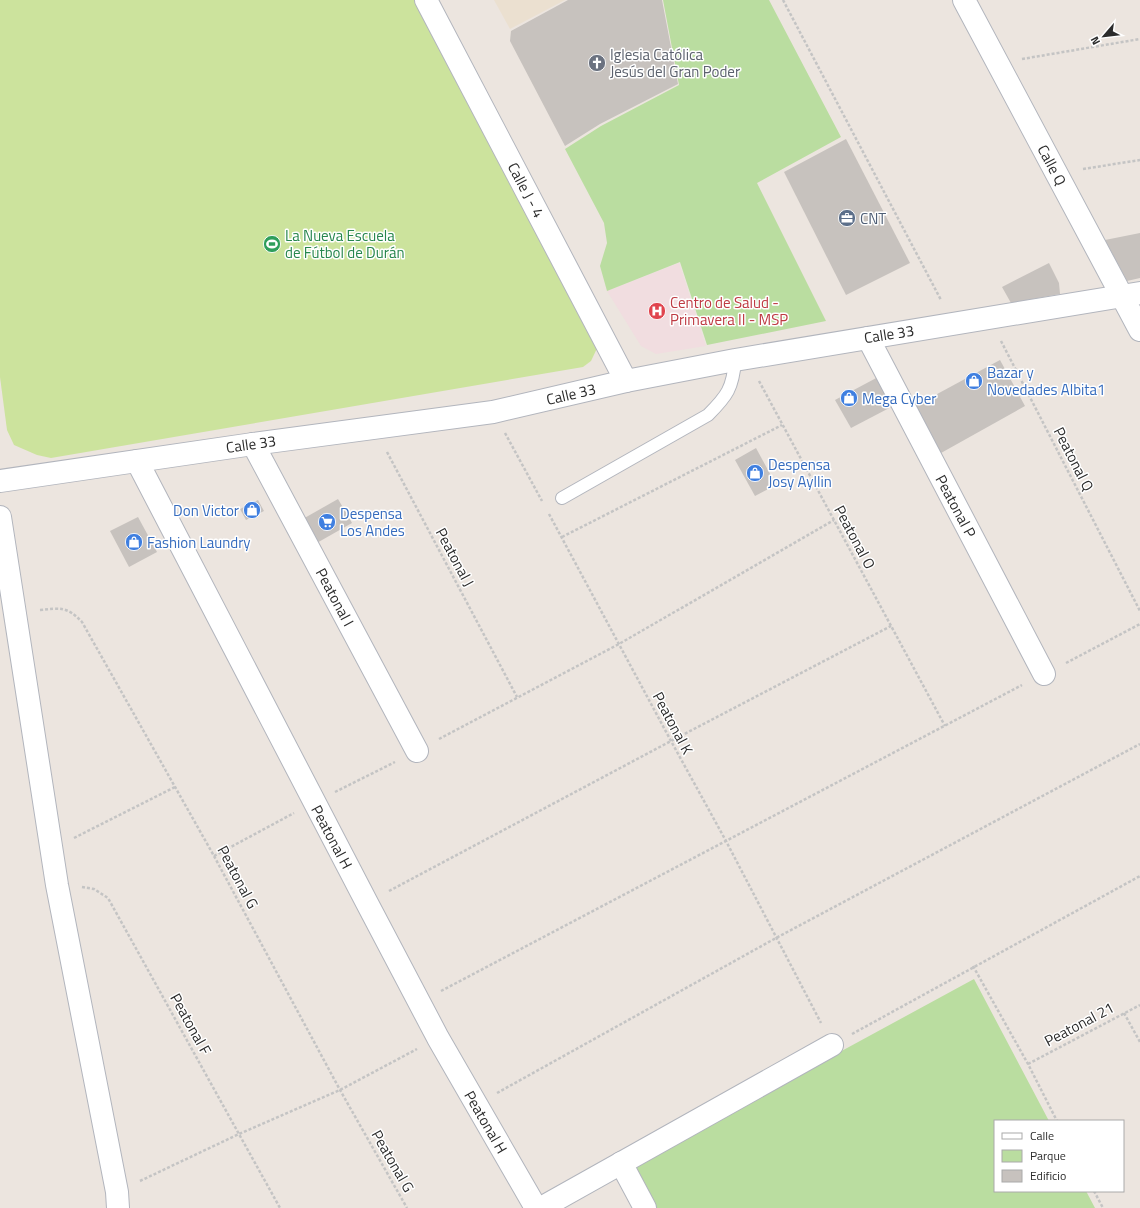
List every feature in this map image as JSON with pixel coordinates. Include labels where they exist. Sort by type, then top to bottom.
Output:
[{"type":"street","name":"Calle J - 4","points":[[426,0],[626,381]]},
{"type":"street","name":"Calle Q","points":[[964,0],[1057,174],[1131,294],[1140,330]]},
{"type":"street","name":"Calle 33","points":[[0,480],[493,412],[626,381],[741,359],[1131,294]]},
{"type":"street","name":"Peatonal P","points":[[868,338],[1044,674]]},
{"type":"street","name":"Peatonal I","points":[[253,444],[417,751]]},
{"type":"street","name":"Peatonal H","points":[[137,461],[438,1038],[536,1208]]},
{"type":"street","points":[[0,517],[57,884],[118,1200]]},
{"type":"street","points":[[541,1208],[832,1045]]},
{"type":"street","points":[[620,1163],[645,1208]]},
{"type":"lane","points":[[562,498],[708,415],[724,399],[741,359]]},
{"type":"path","points":[[783,0],[954,324]]},
{"type":"path","points":[[998,63],[1140,39]]},
{"type":"path","points":[[1057,174],[1140,160]]},
{"type":"path","name":"Peatonal Q","points":[[988,318],[1140,611]]},
{"type":"path","name":"Peatonal O","points":[[741,359],[782,425],[945,726]]},
{"type":"path","points":[[493,412],[543,502]]},
{"type":"path","points":[[562,537],[782,425]]},
{"type":"path","name":"Peatonal J","points":[[374,428],[517,697]]},
{"type":"path","name":"Peatonal K","points":[[547,509],[670,741],[726,841],[832,1045]]},
{"type":"path","points":[[214,856],[314,802],[417,751],[619,644],[834,520]]},
{"type":"path","name":"Peatonal G","points":[[14,612],[61,608],[74,613],[82,622],[214,856],[340,1090],[407,1208]]},
{"type":"path","points":[[420,1002],[1140,624]]},
{"type":"path","points":[[367,903],[670,741],[891,626]]},
{"type":"path","points":[[476,1105],[776,938],[1140,744]]},
{"type":"path","points":[[51,849],[175,786]]},
{"type":"path","points":[[832,1045],[973,966],[1140,876]]},
{"type":"path","name":"Peatonal F","points":[[57,884],[94,889],[108,898],[280,1208]]},
{"type":"path","points":[[973,966],[1057,1120]]},
{"type":"path","name":"Peatonal 21","points":[[1028,1064],[1140,1005]]},
{"type":"path","points":[[1124,1013],[1140,1042]]},
{"type":"path","points":[[118,1200],[240,1134],[340,1090],[438,1038]]},
{"type":"path","points":[[1094,1192],[1102,1208]]},
{"type":"shaded area","points":[[494,0],[565,0],[510,29]]},
{"type":"shaded area","name":"Centro de Salud - Primavera II - MSP","points":[[679,263],[706,346],[656,354],[641,346],[607,291]]},
{"type":"green space","points":[[0,0],[420,0],[600,342],[591,361],[583,367],[51,458],[37,455],[14,445],[7,430],[0,377]]},
{"type":"green space","points":[[663,0],[769,0],[841,137],[757,183],[826,321],[707,345],[680,262],[607,291],[600,266],[607,243],[604,223],[565,149],[601,126],[679,85]]},
{"type":"green space","points":[[974,979],[1048,1120],[994,1120],[994,1192],[1087,1192],[1095,1208],[653,1208],[630,1166]]},
{"type":"building","name":"Iglesia Católica Jesús del Gran Poder","points":[[568,0],[662,0],[678,84],[600,124],[565,146],[510,41],[511,31]]},
{"type":"building","name":"CNT","points":[[846,139],[910,263],[846,295],[784,172]]},
{"type":"building","points":[[1140,233],[1140,278],[1127,281],[1105,240]]},
{"type":"building","points":[[1049,263],[1059,283],[1060,294],[1011,303],[1002,287]]},
{"type":"building","points":[[1000,360],[1025,406],[941,453],[915,406]]},
{"type":"building","points":[[880,376],[895,405],[851,428],[835,400]]},
{"type":"building","name":"Despensa Josy Ayllin","points":[[756,448],[776,485],[755,496],[735,460]]},
{"type":"building","name":"Despensa Los Andes","points":[[338,499],[352,523],[315,544],[301,520]]},
{"type":"building","name":"Don Victor","points":[[258,500],[264,511],[246,520],[240,509]]},
{"type":"building","name":"Fashion Laundry","points":[[138,517],[157,552],[129,567],[110,531]]},
{"type":"place","name":"Iglesia Católica Jesús del Gran Poder","points":[[597,63]]},
{"type":"place","name":"CNT","points":[[847,218]]},
{"type":"place","name":"La Nueva Escuela de Fútbol de Durán","points":[[272,244]]},
{"type":"place","name":"Centro de Salud - Primavera II - MSP","points":[[657,311]]},
{"type":"place","name":"Bazar y Novedades Albita1","points":[[974,381]]},
{"type":"place","name":"Mega Cyber","points":[[849,398]]},
{"type":"place","name":"Despensa Josy Ayllin","points":[[755,473]]},
{"type":"place","name":"Don Victor","points":[[252,510]]},
{"type":"place","name":"Despensa Los Andes","points":[[327,522]]},
{"type":"place","name":"Fashion Laundry","points":[[134,542]]}]
